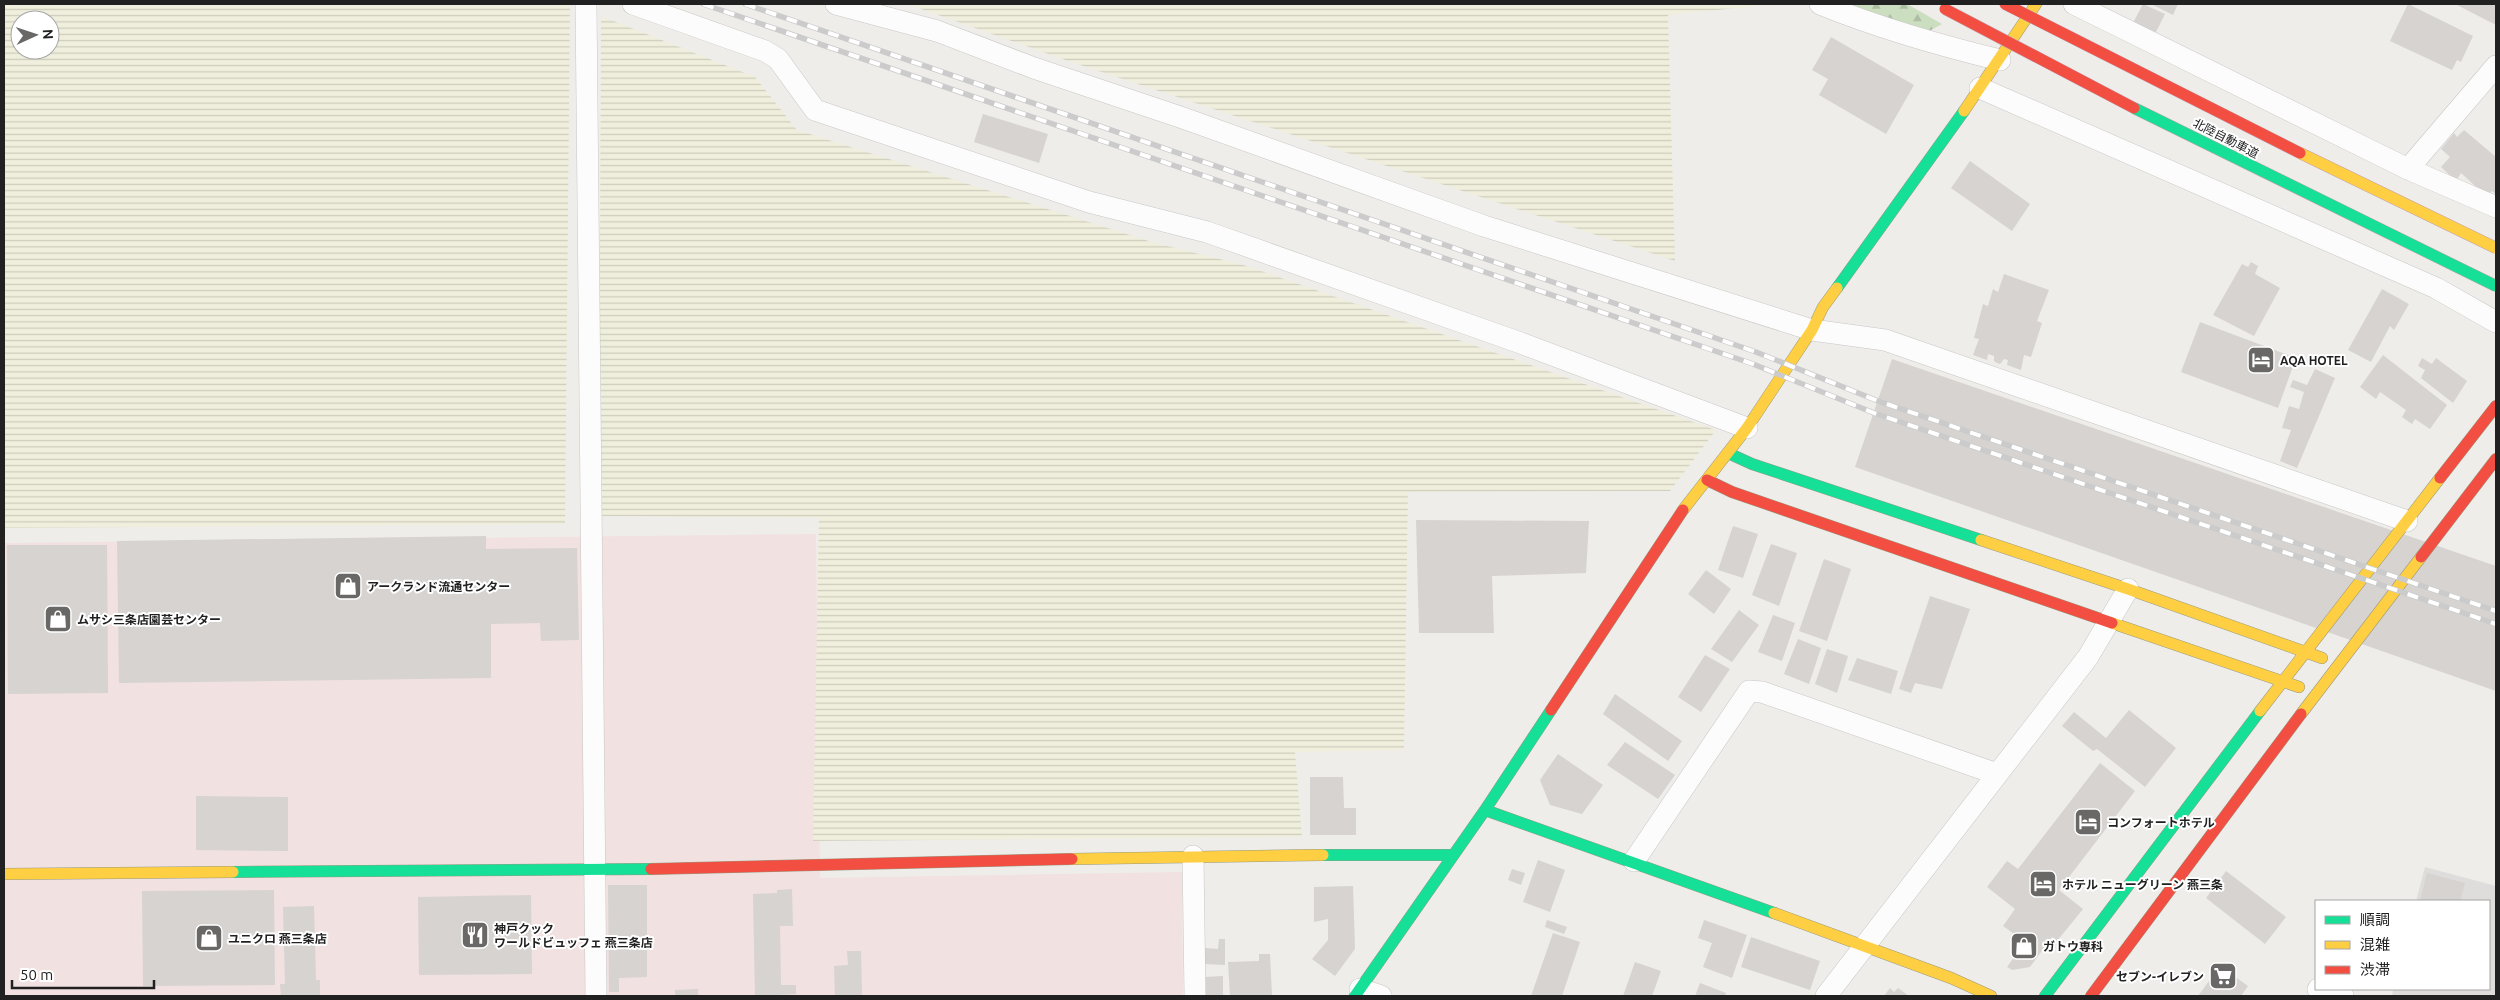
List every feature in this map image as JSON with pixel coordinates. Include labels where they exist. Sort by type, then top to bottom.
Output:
[{"type":"main road","name":"北陸自動車道","points":[[2005,4],[2337,172],[2496,248]]},
{"type":"main road","points":[[1358,993],[1485,810],[1681,512],[1747,428],[1812,330],[1823,307],[2000,60],[2036,4]]},
{"type":"main road","name":"北陸自動車道","points":[[1945,9],[2265,173],[2496,286]]},
{"type":"main road","points":[[2045,996],[2283,681],[2496,406]]},
{"type":"main road","points":[[1728,453],[1752,464],[2128,589],[2339,664]]},
{"type":"main road","points":[[2091,996],[2317,693],[2496,459]]},
{"type":"main road","points":[[1707,480],[1732,492],[2317,693]]},
{"type":"main road","points":[[1485,810],[1864,944],[1951,978],[1991,996]]},
{"type":"main road","points":[[4,874],[593,870],[1193,856],[1453,855]]},
{"type":"street","points":[[586,4],[593,870],[596,996]]},
{"type":"street","points":[[632,4],[765,51],[778,59],[815,110],[1089,202],[1207,232],[1518,342],[1747,428]]},
{"type":"street","points":[[836,4],[938,30],[1034,68],[1183,118],[1484,226],[1812,330],[1885,340],[2407,521]]},
{"type":"street","points":[[1820,4],[1928,43],[2000,60]]},
{"type":"street","points":[[2074,4],[2408,169],[2496,208]]},
{"type":"street","points":[[2408,169],[2496,66]]},
{"type":"street","points":[[1980,88],[2436,288],[2496,322]]},
{"type":"street","points":[[1826,996],[1864,944],[2088,657],[2128,589]]},
{"type":"street","points":[[1634,862],[1749,691],[1762,692],[1997,774]]},
{"type":"street","points":[[1193,856],[1195,996]]},
{"type":"street","points":[[2321,990],[2343,996]]},
{"type":"street","points":[[1358,993],[1381,996]]},
{"type":"shaded area","points":[[816,534],[820,878],[1182,872],[1183,996],[4,996],[4,543]]},
{"type":"shaded area","points":[[2425,867],[2496,886],[2496,996],[2392,996],[2393,990],[2490,990],[2490,900],[2416,900]]},
{"type":"green space","points":[[4,4],[570,5],[565,524],[4,528]]},
{"type":"green space","points":[[907,4],[1776,4],[1668,15],[1675,261],[1071,62]]},
{"type":"green space","points":[[1839,4],[1907,4],[1942,24],[1922,35]]},
{"type":"green space","points":[[601,16],[755,77],[797,130],[1152,242],[1247,266],[1716,430],[1670,491],[1408,492],[1404,750],[1295,752],[1302,837],[813,841],[819,518],[599,516]]},
{"type":"building","points":[[2143,4],[2165,14],[2155,34],[2133,23]]},
{"type":"building","points":[[2151,4],[2178,4],[2173,15]]},
{"type":"building","points":[[2408,4],[2473,36],[2461,62],[2457,60],[2452,70],[2390,41]]},
{"type":"building","points":[[2455,4],[2496,4],[2496,25]]},
{"type":"building","points":[[1831,37],[1914,85],[1886,134],[1819,95],[1828,79],[1812,70]]},
{"type":"building","points":[[983,114],[1048,134],[1039,163],[974,142]]},
{"type":"building","points":[[2464,130],[2496,157],[2496,194],[2492,191],[2486,196],[2461,173],[2456,181],[2441,167],[2450,157],[2441,149],[2454,133],[2457,137]]},
{"type":"building","points":[[1970,161],[2030,204],[2012,231],[1951,188]]},
{"type":"building","points":[[2251,262],[2258,266],[2255,274],[2280,288],[2254,336],[2213,315],[2242,264],[2248,267]]},
{"type":"building","points":[[2004,274],[2049,290],[2037,321],[2042,323],[2031,357],[2024,355],[2021,370],[2007,365],[2008,360],[2004,359],[2000,364],[1994,361],[1994,356],[1988,354],[1987,360],[1973,355],[1979,339],[1974,338],[1983,304],[1988,306],[1993,289],[1998,292]]},
{"type":"building","points":[[2382,289],[2409,304],[2394,330],[2390,326],[2371,362],[2348,350]]},
{"type":"building","points":[[2200,322],[2296,358],[2278,408],[2181,372]]},
{"type":"building","points":[[2383,355],[2447,405],[2430,429],[2415,419],[2412,424],[2402,417],[2406,410],[2380,392],[2376,399],[2360,387]]},
{"type":"building","points":[[2422,358],[2432,364],[2436,358],[2467,381],[2453,403],[2421,378],[2425,370],[2418,366]]},
{"type":"building","points":[[1892,359],[2496,566],[2496,691],[1855,467]]},
{"type":"building","points":[[2315,369],[2335,378],[2297,468],[2280,461],[2291,430],[2282,428],[2289,406],[2299,409],[2304,392],[2290,387],[2293,380],[2307,385]]},
{"type":"building","points":[[1416,520],[1589,521],[1586,573],[1492,576],[1494,633],[1419,633]]},
{"type":"building","points":[[1733,526],[1758,534],[1743,578],[1718,570]]},
{"type":"building","name":"アークランド流通センター","points":[[486,536],[486,549],[577,548],[579,640],[541,641],[540,623],[491,624],[491,678],[119,683],[117,541]]},
{"type":"building","points":[[1771,544],[1797,553],[1779,606],[1752,595]]},
{"type":"building","name":"ムサシ三条店園芸センター","points":[[7,545],[107,545],[108,693],[8,694]]},
{"type":"building","points":[[1824,559],[1851,569],[1827,641],[1799,631]]},
{"type":"building","points":[[1706,570],[1731,589],[1714,614],[1688,594]]},
{"type":"building","points":[[1930,596],[1970,609],[1942,689],[1915,683],[1911,693],[1899,689]]},
{"type":"building","points":[[1739,610],[1759,625],[1732,662],[1711,649]]},
{"type":"building","points":[[1773,615],[1795,623],[1782,661],[1758,652]]},
{"type":"building","points":[[1798,639],[1821,648],[1809,684],[1784,674]]},
{"type":"building","points":[[1827,649],[1848,656],[1837,693],[1815,684]]},
{"type":"building","points":[[1705,655],[1730,669],[1701,712],[1678,697]]},
{"type":"building","points":[[1857,658],[1898,671],[1891,694],[1848,680]]},
{"type":"building","points":[[1615,694],[1682,741],[1668,761],[1603,714]]},
{"type":"building","points":[[2129,710],[2176,748],[2145,787],[2097,749],[2093,751],[2062,726],[2074,712],[2106,738]]},
{"type":"building","points":[[1625,742],[1675,775],[1658,799],[1607,765]]},
{"type":"building","points":[[1558,754],[1603,785],[1582,814],[1550,805],[1540,780]]},
{"type":"building","points":[[2100,763],[2135,791],[2059,890],[2083,909],[2057,941],[2052,937],[2030,967],[2012,970],[2007,967],[2020,949],[2017,936],[2003,926],[2015,909],[1987,887],[2007,861],[2018,869]]},
{"type":"building","points":[[1310,777],[1343,777],[1344,808],[1356,808],[1356,835],[1310,835]]},
{"type":"building","points":[[196,796],[288,797],[288,851],[196,850]]},
{"type":"building","points":[[1538,860],[1565,870],[1550,912],[1523,902]]},
{"type":"building","points":[[1512,869],[1525,873],[1521,885],[1508,880]]},
{"type":"building","points":[[2226,871],[2286,917],[2265,944],[2206,898]]},
{"type":"building","points":[[2427,873],[2465,883],[2460,900],[2420,900]]},
{"type":"building","points":[[608,885],[647,885],[647,977],[619,978],[619,992],[609,992]]},
{"type":"building","points":[[1353,886],[1355,949],[1335,976],[1312,959],[1328,940],[1328,919],[1314,922],[1314,887]]},
{"type":"building","points":[[792,889],[793,926],[780,926],[781,985],[796,985],[796,994],[755,996],[753,894],[777,893],[777,890]]},
{"type":"building","name":"ユニクロ 燕三条店","points":[[274,890],[275,985],[143,986],[142,891]]},
{"type":"building","name":"神戸クック ワールドビュッフェ 燕三条店","points":[[531,895],[532,974],[419,975],[418,897]]},
{"type":"building","points":[[314,906],[316,980],[320,980],[320,996],[281,996],[280,984],[285,984],[283,907]]},
{"type":"building","points":[[1547,920],[1567,927],[1564,934],[1545,927]]},
{"type":"building","points":[[1704,920],[1747,935],[1732,978],[1703,967],[1712,943],[1698,938]]},
{"type":"building","points":[[1553,933],[1580,942],[1562,996],[1531,996]]},
{"type":"building","points":[[1751,937],[1820,961],[1810,990],[1741,967]]},
{"type":"building","points":[[1219,939],[1225,939],[1225,965],[1204,964],[1205,948],[1218,949]]},
{"type":"building","points":[[847,951],[861,951],[862,996],[835,996],[834,966],[848,965]]},
{"type":"building","points":[[1259,954],[1270,954],[1272,996],[1230,996],[1228,962],[1259,961]]},
{"type":"building","points":[[1635,962],[1661,971],[1652,996],[1623,996]]},
{"type":"building","name":"セブン-イレブン","points":[[2220,966],[2248,986],[2241,996],[2198,996]]},
{"type":"building","points":[[1223,976],[1223,996],[1205,996],[1204,977]]},
{"type":"building","points":[[1700,983],[1726,993],[1725,996],[1695,996]]},
{"type":"building","points":[[1890,988],[1894,992],[1898,988],[1909,996],[1884,996]]},
{"type":"building","points":[[698,989],[698,996],[675,996],[675,990]]},
{"type":"railway","points":[[703,4],[1753,364],[1874,413],[2496,624]]},
{"type":"railway","points":[[745,4],[1756,352],[1878,401],[2496,611]]},
{"type":"traffic: fast","points":[[2134,108],[2496,286]]},
{"type":"traffic: fast","points":[[1837,288],[1964,111]]},
{"type":"traffic: fast","points":[[1728,453],[1752,464],[1981,540]]},
{"type":"traffic: fast","points":[[1355,996],[1485,810],[1551,710]]},
{"type":"traffic: fast","points":[[2045,996],[2260,711]]},
{"type":"traffic: fast","points":[[1485,810],[1774,913]]},
{"type":"traffic: fast","points":[[1323,855],[1453,855]]},
{"type":"traffic: fast","points":[[233,872],[651,869]]},
{"type":"traffic: slow","points":[[1964,111],[2036,4]]},
{"type":"traffic: slow","points":[[2300,153],[2496,248]]},
{"type":"traffic: slow","points":[[1683,510],[1747,428],[1812,330],[1823,307],[1837,288]]},
{"type":"traffic: slow","points":[[2260,711],[2440,478]]},
{"type":"traffic: slow","points":[[1981,540],[2128,589],[2322,658]]},
{"type":"traffic: slow","points":[[2301,714],[2421,557]]},
{"type":"traffic: slow","points":[[2112,623],[2299,687]]},
{"type":"traffic: slow","points":[[1072,859],[1323,855]]},
{"type":"traffic: slow","points":[[4,874],[233,872]]},
{"type":"traffic: slow","points":[[1774,913],[1951,978],[1991,996]]},
{"type":"traffic: jam","points":[[2005,4],[2300,153]]},
{"type":"traffic: jam","points":[[1945,9],[2134,108]]},
{"type":"traffic: jam","points":[[2440,478],[2496,406]]},
{"type":"traffic: jam","points":[[2421,557],[2496,459]]},
{"type":"traffic: jam","points":[[1707,480],[1732,492],[2112,623]]},
{"type":"traffic: jam","points":[[1551,710],[1683,510]]},
{"type":"traffic: jam","points":[[2091,996],[2301,714]]},
{"type":"traffic: jam","points":[[651,869],[1072,859]]},
{"type":"place","name":"AQA HOTEL","points":[[2261,360]]},
{"type":"place","name":"アークランド流通センター","points":[[348,586]]},
{"type":"place","name":"ムサシ三条店園芸センター","points":[[58,619]]},
{"type":"place","name":"コンフォートホテル","points":[[2088,822]]},
{"type":"place","name":"ホテル ニューグリーン 燕三条","points":[[2043,884]]},
{"type":"place","name":"神戸クック ワールドビュッフェ 燕三条店","points":[[475,935]]},
{"type":"place","name":"ユニクロ 燕三条店","points":[[209,938]]},
{"type":"place","name":"ガトウ専科","points":[[2024,946]]},
{"type":"place","name":"セブン-イレブン","points":[[2223,976]]}]
